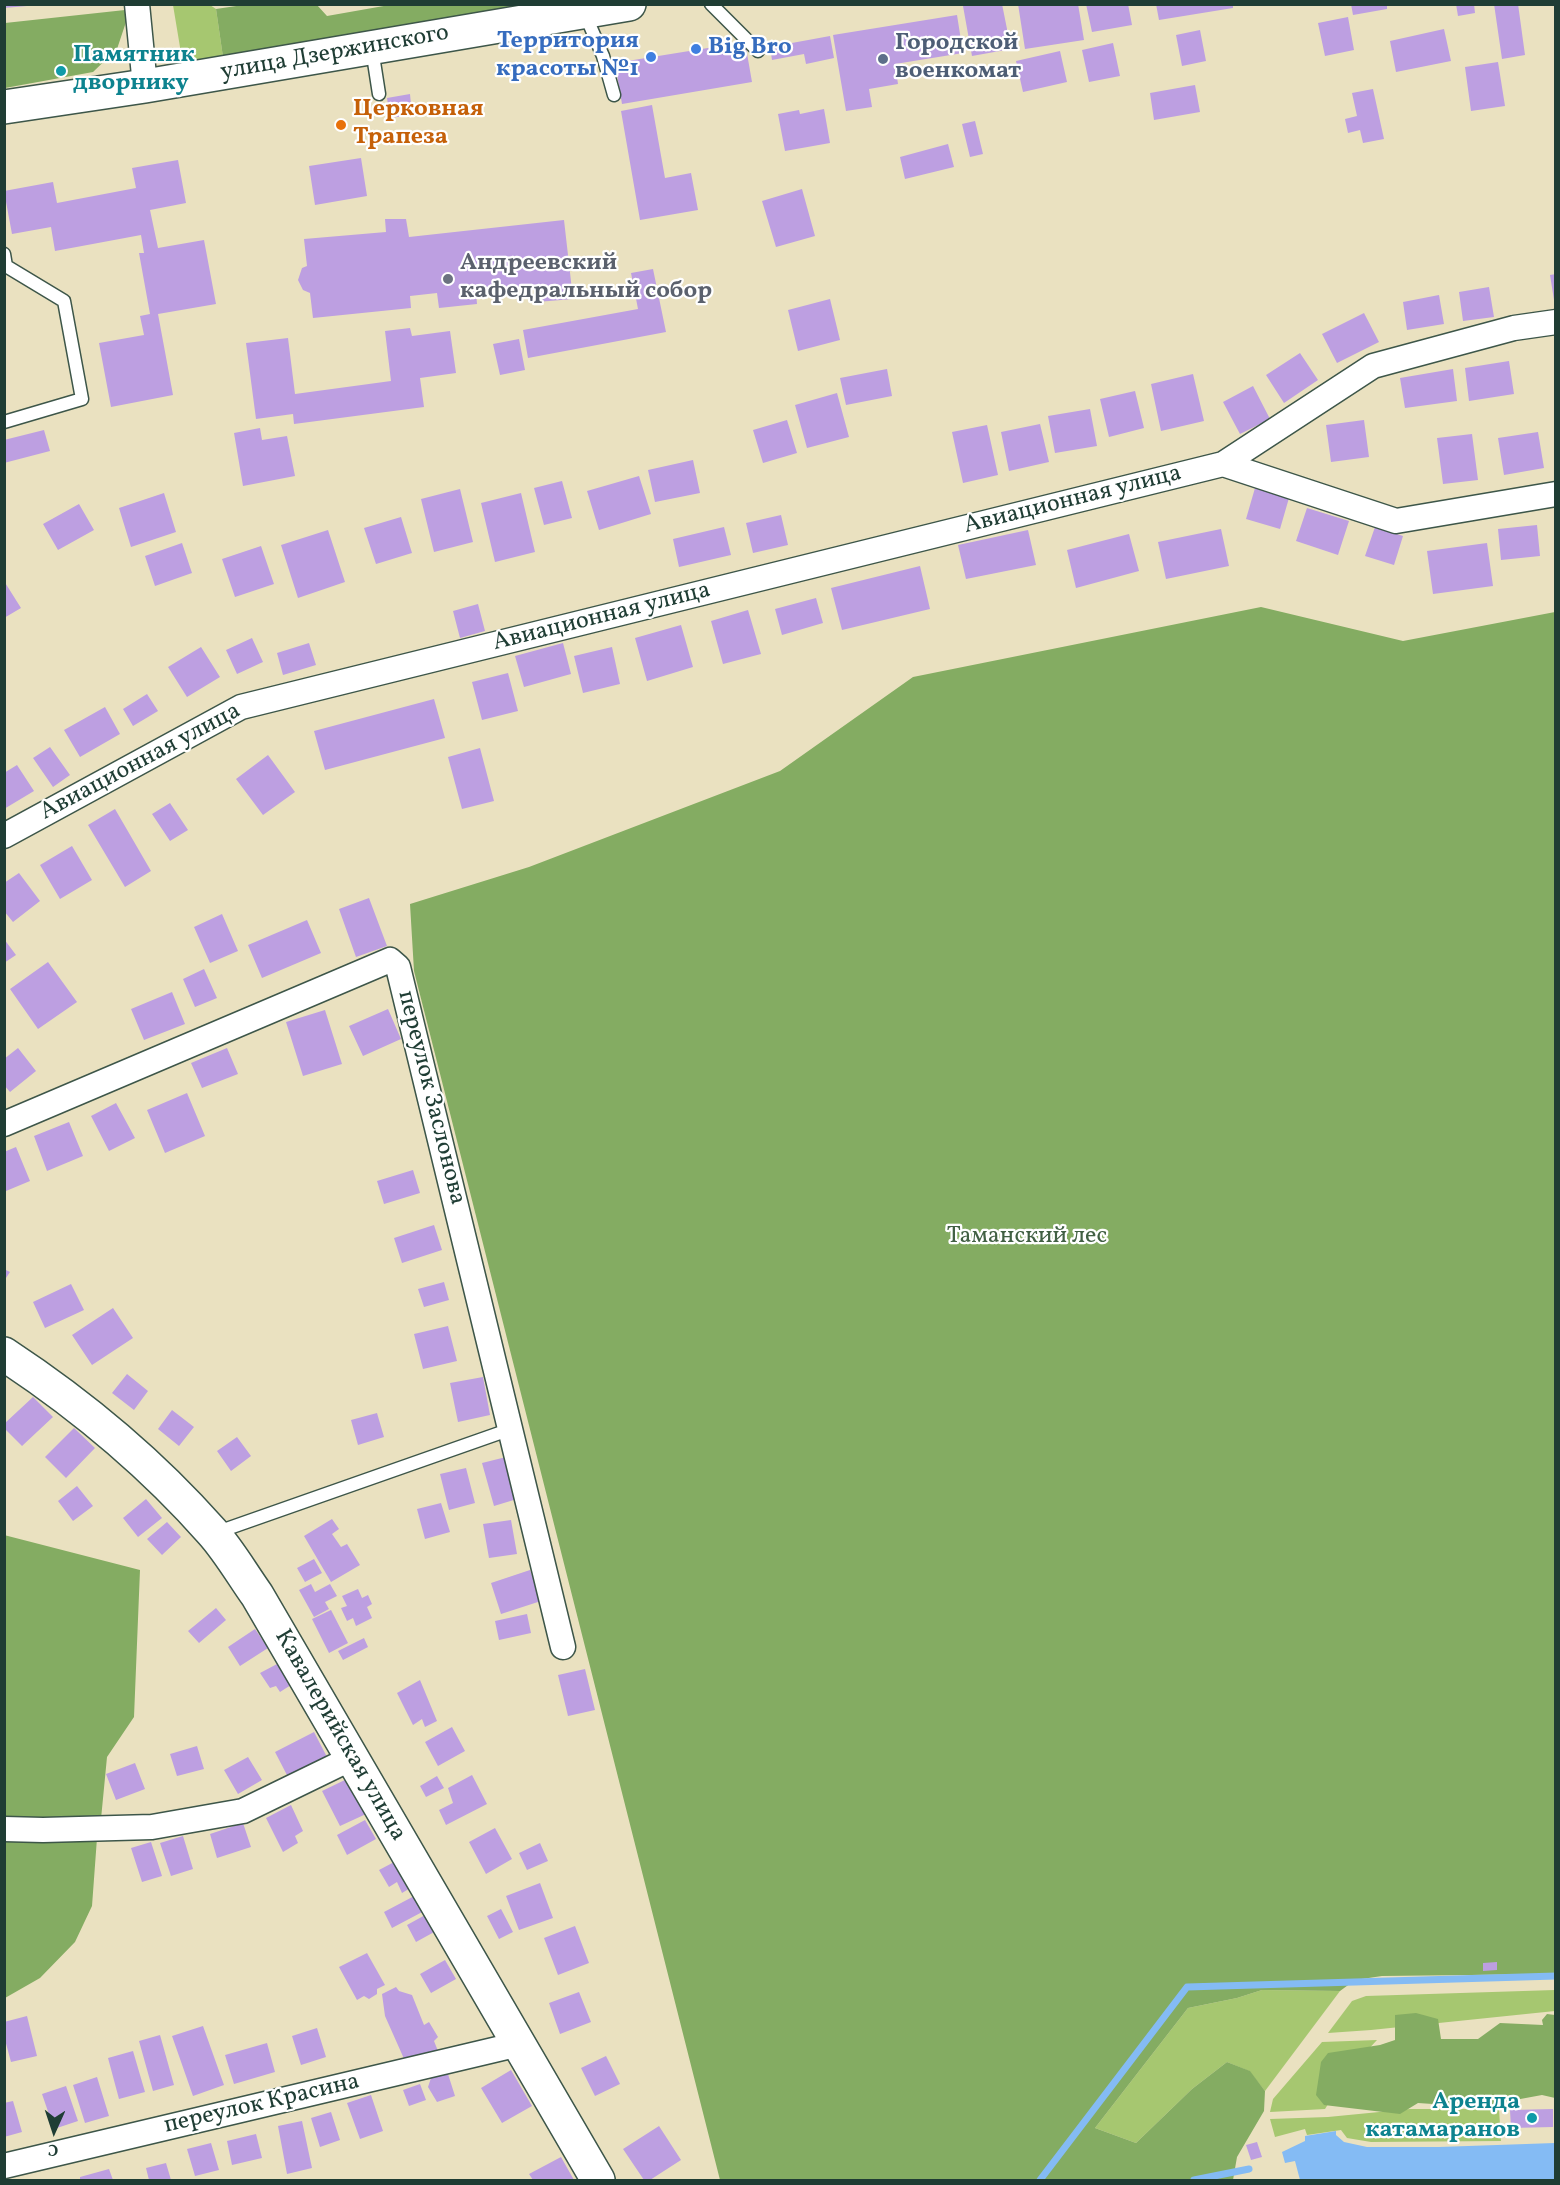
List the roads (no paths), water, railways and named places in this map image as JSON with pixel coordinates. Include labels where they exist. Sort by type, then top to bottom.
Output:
[{"type":"street","points":[[137,4],[145,86]]},
{"type":"street","name":"улица Дзержинского","points":[[4,107],[145,86],[584,8],[629,4]]},
{"type":"street","name":"Авиационная улица","points":[[4,836],[241,707],[1223,464],[1373,366],[1514,328],[1556,322]]},
{"type":"street","points":[[1223,464],[1396,521],[1556,494]]},
{"type":"street","name":"переулок Заслонова","points":[[4,1124],[390,960],[398,966],[563,1647]]},
{"type":"street","name":"Кавалерийская улица","points":[[4,1354],[111,1433],[172,1488],[214,1534],[257,1595],[598,2181]]},
{"type":"street","points":[[4,1829],[152,1827],[243,1811],[352,1758]]},
{"type":"street","name":"переулок Красина","points":[[4,2166],[519,2044]]},
{"type":"lane","points":[[711,4],[758,51]]},
{"type":"lane","points":[[584,8],[603,56],[614,95]]},
{"type":"lane","points":[[372,47],[379,94]]},
{"type":"lane","points":[[4,254],[6,266],[64,302],[82,399],[4,422]]},
{"type":"lane","points":[[214,1534],[511,1429]]},
{"type":"water","points":[[1336,2131],[1336,2135],[1344,2142],[1367,2147],[1555,2143],[1555,2180],[1300,2180],[1295,2161],[1285,2163],[1282,2152],[1305,2141],[1305,2136]]},
{"type":"waterway","points":[[1040,2180],[1187,1987],[1556,1976]]},
{"type":"waterway","points":[[1194,2180],[1249,2169]]},
{"type":"place","name":"Big Bro","points":[[696,49]]},
{"type":"place","name":"Территория красоты №1","points":[[651,57]]},
{"type":"place","name":"Городской военкомат","points":[[883,59]]},
{"type":"place","name":"Памятник дворнику","points":[[61,71]]},
{"type":"place","name":"Церковная Трапеза","points":[[341,125]]},
{"type":"place","name":"Андреевский кафедральный собор","points":[[448,279]]},
{"type":"place","name":"Аренда катамаранов","points":[[1532,2118]]},
{"type":"park label","name":"Таманский лес","points":[[1027,1238]]}]
